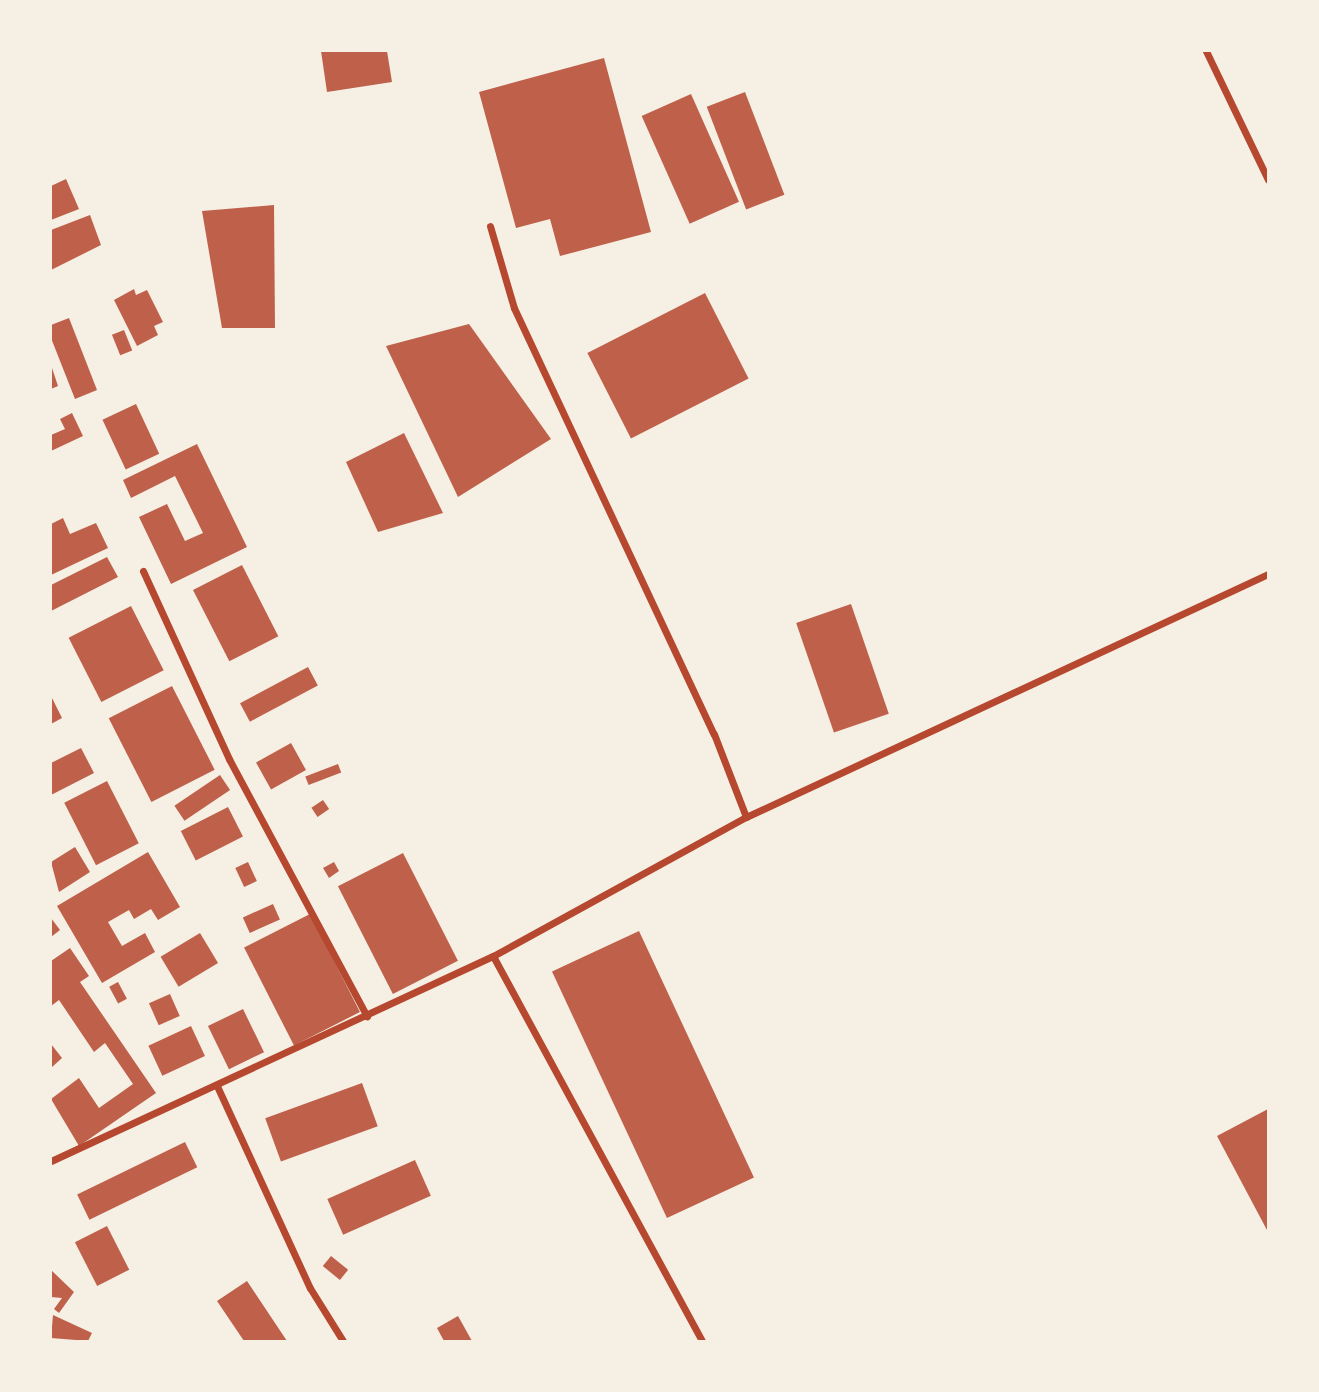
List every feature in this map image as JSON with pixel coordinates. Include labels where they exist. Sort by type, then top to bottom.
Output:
[{"type":"street","points":[[1206,51],[1268,180]]},
{"type":"street","points":[[489,226],[514,308],[714,734],[746,817]]},
{"type":"street","points":[[143,571],[229,759],[367,1016]]},
{"type":"street","points":[[51,1161],[493,956],[746,817],[1268,574]]},
{"type":"street","points":[[493,956],[702,1341]]},
{"type":"street","points":[[217,1086],[310,1288],[343,1341]]},
{"type":"building","points":[[321,51],[387,51],[392,82],[327,92]]},
{"type":"building","points":[[604,58],[651,232],[560,256],[550,219],[516,228],[479,92]]},
{"type":"building","points":[[745,92],[784,195],[746,209],[707,107]]},
{"type":"building","points":[[691,94],[739,202],[690,224],[642,116]]},
{"type":"building","points":[[66,179],[79,209],[51,220],[51,186]]},
{"type":"building","points":[[274,205],[275,328],[222,328],[202,211]]},
{"type":"building","points":[[90,215],[101,245],[51,270],[51,230]]},
{"type":"building","points":[[134,289],[136,295],[147,290],[163,322],[154,326],[158,335],[137,346],[114,300]]},
{"type":"building","points":[[705,293],[749,379],[631,438],[587,353]]},
{"type":"building","points":[[69,318],[97,390],[75,399],[51,338],[51,325]]},
{"type":"building","points":[[469,324],[551,439],[458,497],[386,346]]},
{"type":"building","points":[[124,330],[132,350],[120,355],[112,335]]},
{"type":"building","points":[[51,365],[58,386],[51,389]]},
{"type":"building","points":[[136,404],[159,454],[126,469],[102,420]]},
{"type":"building","points":[[72,413],[83,436],[51,451],[51,435],[65,429],[60,419]]},
{"type":"building","points":[[404,433],[443,513],[378,532],[346,462]]},
{"type":"building","points":[[197,444],[247,547],[171,584],[139,517],[167,504],[185,541],[203,533],[175,476],[131,498],[123,480]]},
{"type":"building","points":[[63,518],[70,534],[96,523],[108,548],[51,575],[51,524]]},
{"type":"building","points":[[107,557],[118,577],[51,611],[51,585]]},
{"type":"building","points":[[242,565],[278,636],[229,661],[193,590]]},
{"type":"building","points":[[851,604],[889,714],[834,733],[796,623]]},
{"type":"building","points":[[131,606],[164,670],[101,702],[69,638]]},
{"type":"building","points":[[308,667],[318,686],[250,722],[240,703]]},
{"type":"building","points":[[172,686],[215,770],[151,802],[109,718]]},
{"type":"building","points":[[51,696],[62,718],[51,724]]},
{"type":"building","points":[[291,743],[306,770],[271,790],[256,762]]},
{"type":"building","points":[[81,748],[94,773],[51,795],[51,763]]},
{"type":"building","points":[[338,764],[341,772],[309,785],[305,777]]},
{"type":"building","points":[[220,775],[230,790],[184,821],[174,806]]},
{"type":"building","points":[[107,781],[139,843],[96,865],[64,803]]},
{"type":"building","points":[[323,800],[329,809],[318,817],[311,808]]},
{"type":"building","points":[[228,807],[243,836],[196,860],[181,831]]},
{"type":"building","points":[[75,847],[90,872],[59,892],[51,862]]},
{"type":"building","points":[[148,852],[180,907],[158,920],[151,909],[134,919],[129,910],[108,922],[122,946],[145,933],[155,952],[102,983],[57,906]]},
{"type":"building","points":[[403,853],[458,961],[393,994],[338,886]]},
{"type":"building","points":[[248,862],[257,881],[244,887],[235,868]]},
{"type":"building","points":[[334,862],[339,871],[329,878],[323,868]]},
{"type":"building","points":[[273,904],[280,920],[250,933],[243,917]]},
{"type":"building","points":[[310,914],[360,1012],[294,1046],[244,948]]},
{"type":"building","points":[[51,918],[60,930],[51,937]]},
{"type":"building","points":[[639,931],[754,1178],[667,1218],[552,972]]},
{"type":"building","points":[[200,933],[218,963],[179,987],[161,957]]},
{"type":"building","points":[[70,948],[89,976],[80,982],[156,1093],[79,1146],[51,1099],[79,1078],[99,1108],[133,1084],[105,1043],[94,1052],[59,1000],[51,1006],[51,961]]},
{"type":"building","points":[[118,982],[127,999],[118,1003],[109,987]]},
{"type":"building","points":[[170,994],[180,1016],[159,1025],[149,1003]]},
{"type":"building","points":[[243,1009],[264,1052],[229,1069],[208,1026]]},
{"type":"building","points":[[191,1026],[205,1056],[162,1076],[148,1046]]},
{"type":"building","points":[[51,1044],[62,1058],[51,1068]]},
{"type":"building","points":[[362,1083],[378,1126],[281,1161],[265,1118]]},
{"type":"building","points":[[1268,1109],[1268,1232],[1217,1136]]},
{"type":"building","points":[[185,1142],[197,1167],[89,1220],[77,1195]]},
{"type":"building","points":[[415,1160],[431,1196],[343,1235],[327,1199]]},
{"type":"building","points":[[107,1226],[129,1270],[97,1286],[75,1242]]},
{"type":"building","points":[[331,1256],[348,1270],[340,1280],[323,1266]]},
{"type":"building","points":[[51,1270],[74,1292],[59,1313],[54,1309],[62,1298],[51,1297]]},
{"type":"building","points":[[247,1281],[287,1341],[244,1341],[217,1301]]},
{"type":"building","points":[[53,1315],[92,1333],[88,1341],[51,1338]]},
{"type":"building","points":[[458,1316],[472,1341],[444,1341],[437,1328]]}]
